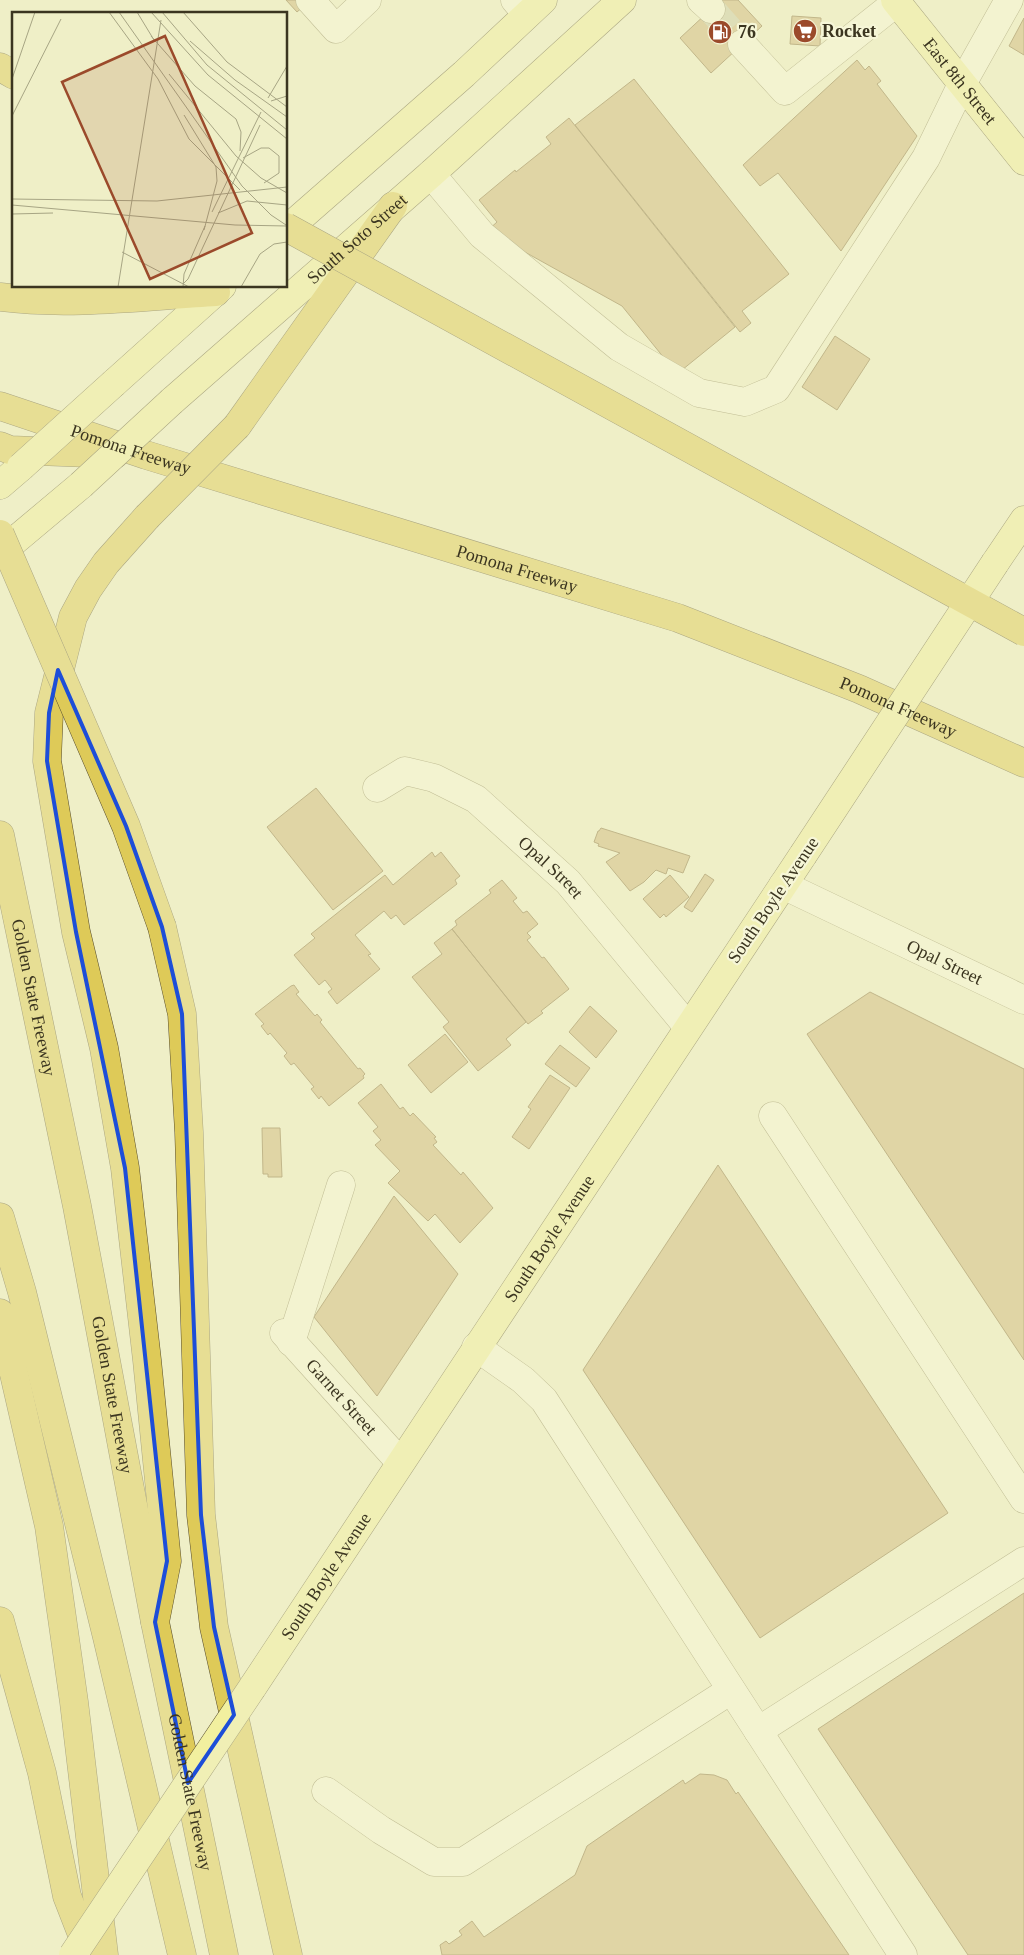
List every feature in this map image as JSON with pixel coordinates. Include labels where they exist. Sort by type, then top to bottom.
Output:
[{"type":"highway","points":[[0,67],[12,74]]},
{"type":"highway","points":[[0,79],[12,85]]},
{"type":"highway","points":[[155,1622],[166,1561],[147,1360],[125,1168],[104,1048],[76,932],[47,761],[49,713],[73,617],[88,589],[106,563],[148,517],[237,426],[392,206]]},
{"type":"highway","points":[[288,229],[1024,632]]},
{"type":"highway","points":[[0,297],[28,300],[76,300],[219,289]]},
{"type":"highway","name":"Pomona Freeway","points":[[0,406],[146,455],[678,618],[859,690],[1024,763]]},
{"type":"highway","points":[[0,446],[10,450],[146,455]]},
{"type":"highway","points":[[0,534],[126,826],[162,927],[182,1014],[189,1132],[201,1515],[214,1627],[288,1955]]},
{"type":"highway","name":"Golden State Freeway","points":[[0,835],[77,1206],[155,1622],[224,1955]]},
{"type":"highway","points":[[0,1217],[30,1321],[182,1955]]},
{"type":"highway","points":[[0,1313],[49,1526],[74,1702],[104,1955]]},
{"type":"highway","points":[[0,1621],[42,1773],[67,1896],[90,1955]]},
{"type":"main road","name":"South Soto Street","points":[[0,553],[81,485],[172,400],[392,206],[431,174],[622,0]]},
{"type":"main road","name":"East 8th Street","points":[[896,1],[1024,161]]},
{"type":"main road","points":[[288,226],[464,74],[528,5]]},
{"type":"main road","points":[[0,485],[219,289]]},
{"type":"main road","name":"South Boyle Avenue","points":[[73,1955],[252,1688],[1024,520]]},
{"type":"street","points":[[310,0],[336,29],[367,0]]},
{"type":"street","points":[[431,174],[482,235],[619,347],[699,393],[745,402],[776,389],[926,158],[962,84],[1009,0]]},
{"type":"street","points":[[742,44],[786,91],[896,1]]},
{"type":"street","name":"Opal Street","points":[[377,788],[405,771],[434,778],[476,799],[568,882],[688,1027]]},
{"type":"street","name":"Opal Street","points":[[783,884],[1024,1000]]},
{"type":"street","points":[[773,1116],[1024,1499]]},
{"type":"street","name":"Garnet Street","points":[[341,1185],[287,1337],[400,1462]]},
{"type":"street","points":[[476,1347],[523,1380],[544,1400],[903,1955]]},
{"type":"street","points":[[758,1731],[1024,1561]]},
{"type":"street","points":[[326,1791],[381,1830],[434,1862],[463,1862],[731,1690]]},
{"type":"highlighted area","points":[[58,670],[126,826],[162,927],[182,1014],[201,1515],[214,1627],[234,1715],[188,1783],[155,1622],[167,1561],[125,1168],[76,932],[47,761],[49,713]]},
{"type":"building","points":[[286,0],[311,0],[297,12]]},
{"type":"building","points":[[721,0],[738,0],[762,26],[711,73],[680,38]]},
{"type":"building","points":[[792,16],[821,18],[820,46],[790,44]]},
{"type":"building","points":[[1024,18],[1024,55],[1009,46]]},
{"type":"building","points":[[857,60],[865,70],[869,66],[881,81],[877,84],[917,136],[841,251],[778,173],[760,186],[743,165]]},
{"type":"building","points":[[634,79],[789,274],[742,311],[751,323],[740,332],[575,125]]},
{"type":"building","points":[[569,118],[735,327],[677,374],[622,306],[487,231],[497,222],[479,200],[515,170],[516,172],[551,144],[546,137]]},
{"type":"building","points":[[835,336],[870,359],[837,410],[802,387]]},
{"type":"building","points":[[316,788],[383,871],[333,910],[267,827]]},
{"type":"building","points":[[601,828],[690,856],[683,873],[668,868],[666,874],[656,870],[644,882],[630,891],[606,862],[620,853],[598,846],[599,844],[594,842]]},
{"type":"building","points":[[432,852],[435,857],[441,852],[460,876],[455,880],[457,884],[404,925],[396,915],[391,919],[384,911],[355,935],[371,954],[368,955],[380,969],[337,1004],[328,992],[332,989],[325,980],[319,985],[294,955],[315,938],[311,934],[385,875],[393,885]]},
{"type":"building","points":[[705,874],[714,880],[692,912],[684,907]]},
{"type":"building","points":[[670,875],[689,897],[666,917],[664,914],[660,918],[643,899]]},
{"type":"building","points":[[502,880],[517,898],[513,901],[523,913],[527,911],[538,924],[527,933],[531,937],[527,940],[542,958],[544,957],[569,989],[528,1024],[452,929],[457,925],[455,921],[491,893],[489,890]]},
{"type":"building","points":[[452,929],[526,1022],[506,1039],[511,1045],[478,1071],[443,1027],[449,1022],[412,977],[442,954],[434,943]]},
{"type":"building","points":[[294,985],[299,992],[296,994],[315,1016],[317,1014],[322,1020],[320,1022],[358,1069],[360,1068],[365,1074],[364,1078],[329,1106],[321,1096],[319,1099],[311,1089],[314,1087],[294,1063],[291,1065],[284,1056],[287,1053],[270,1033],[268,1035],[261,1026],[264,1024],[255,1014]]},
{"type":"building","points":[[870,992],[1024,1069],[1024,1360],[807,1034]]},
{"type":"building","points":[[590,1006],[617,1031],[596,1058],[569,1032]]},
{"type":"building","points":[[445,1034],[468,1062],[431,1093],[408,1065]]},
{"type":"building","points":[[560,1045],[590,1068],[576,1087],[545,1064]]},
{"type":"building","points":[[550,1075],[570,1088],[529,1149],[512,1137],[531,1109],[528,1107]]},
{"type":"building","points":[[381,1084],[400,1109],[403,1107],[410,1116],[413,1113],[436,1137],[434,1138],[437,1142],[433,1145],[461,1175],[463,1172],[493,1208],[460,1243],[435,1214],[428,1221],[388,1183],[400,1171],[375,1145],[381,1140],[373,1131],[378,1127],[358,1103]]},
{"type":"building","points":[[262,1128],[280,1128],[282,1177],[268,1177],[268,1174],[263,1174]]},
{"type":"building","points":[[718,1165],[948,1513],[760,1638],[583,1370]]},
{"type":"building","points":[[394,1196],[458,1274],[377,1396],[314,1317]]},
{"type":"building","points":[[1024,1593],[1024,1955],[968,1955],[818,1729]]},
{"type":"building","points":[[700,1774],[714,1775],[727,1780],[736,1794],[738,1792],[849,1955],[442,1955],[440,1945],[446,1941],[449,1944],[462,1935],[459,1931],[472,1921],[484,1937],[575,1875],[587,1846],[683,1780],[685,1784]]},
{"type":"tunnel","points":[[711,9],[742,44]]},
{"type":"place","name":"Rocket","points":[[805,31]]},
{"type":"place","name":"76","points":[[720,32]]}]
